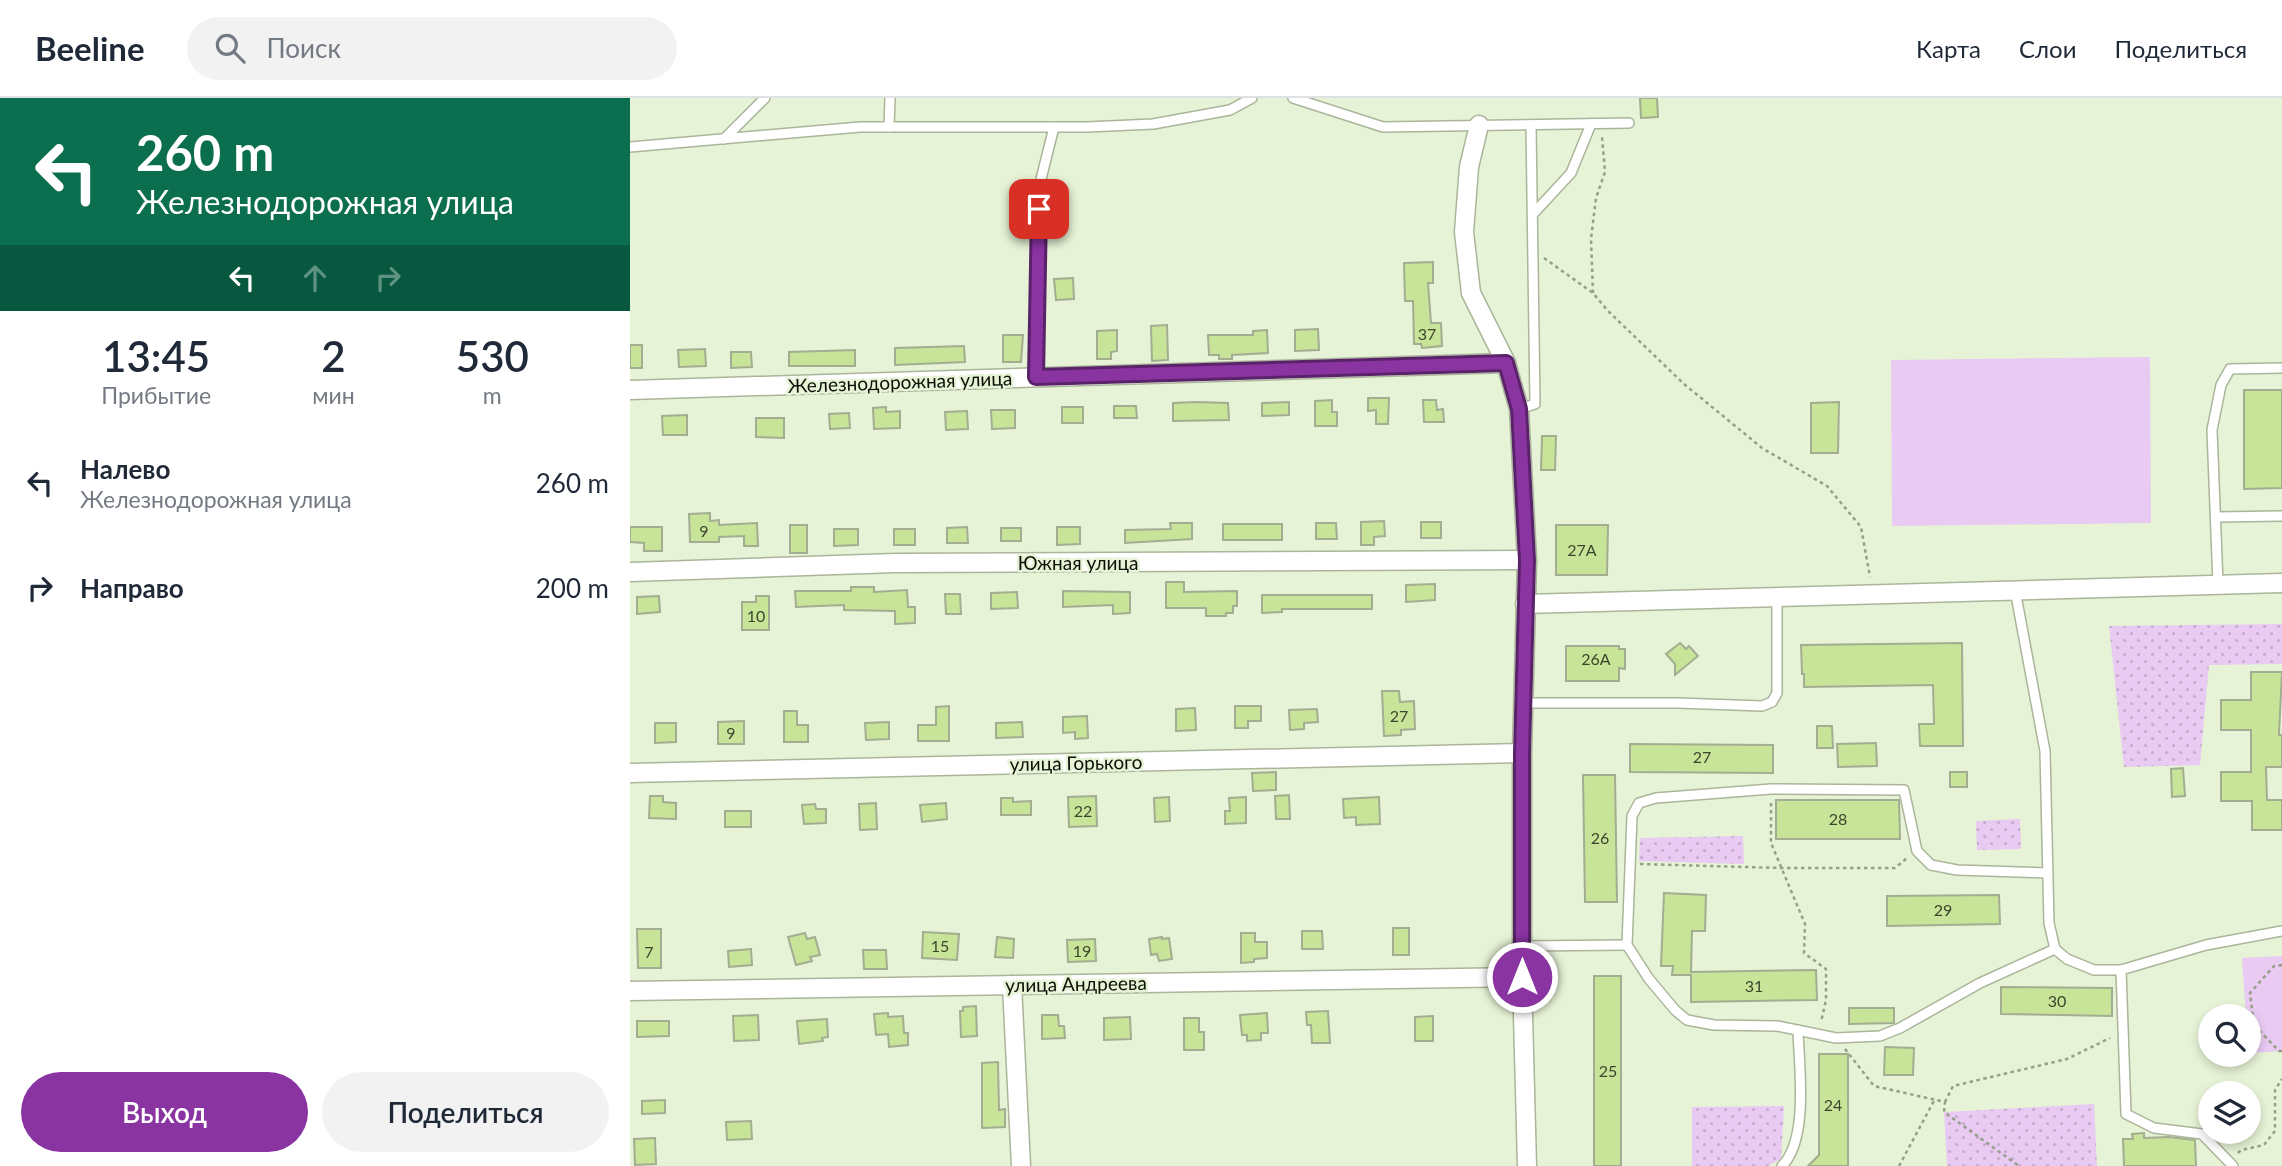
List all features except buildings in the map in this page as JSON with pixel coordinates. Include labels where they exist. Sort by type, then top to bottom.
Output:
[{"type":"street","points":[[1479,125],[1469,166],[1464,232],[1471,293],[1506,363],[1519,409],[1527,560],[1522,753],[1522,977],[1527,1166]]},
{"type":"street","name":"Железнодорожная улица","points":[[630,390],[1506,363]]},
{"type":"street","name":"Южная улица","points":[[630,572],[895,564],[1527,560]]},
{"type":"street","points":[[1525,604],[2282,583]]},
{"type":"street","name":"улица Горького","points":[[630,773],[1522,753]]},
{"type":"street","name":"улица Андреева","points":[[630,991],[1522,977]]},
{"type":"street","points":[[1012,985],[1021,1166]]},
{"type":"lane","points":[[724,139],[765,98]]},
{"type":"lane","points":[[889,127],[890,98]]},
{"type":"lane","points":[[630,147],[860,127],[1153,124],[1230,110],[1252,98]]},
{"type":"lane","points":[[1293,98],[1383,127],[1629,123]]},
{"type":"lane","points":[[1533,214],[1571,173],[1596,124]]},
{"type":"lane","points":[[1519,409],[1535,404],[1531,125]]},
{"type":"lane","points":[[1036,377],[1040,183],[1054,127]]},
{"type":"lane","points":[[2218,584],[2213,430],[2221,385],[2230,369],[2282,368]]},
{"type":"lane","points":[[2216,517],[2282,516]]},
{"type":"lane","points":[[2015,590],[2045,751],[2049,923],[2055,948],[2067,959],[2094,970],[2121,970],[2206,945],[2282,931]]},
{"type":"lane","points":[[1523,703],[1762,706],[1772,702],[1777,693],[1777,597]]},
{"type":"lane","points":[[2048,873],[1957,870],[1931,865],[1917,851],[1904,790],[1771,789],[1657,798],[1639,803],[1632,816],[1627,945],[1657,988],[1687,1020],[1703,1024],[1777,1026],[1836,1038],[1880,1036],[1900,1028],[1980,983],[2055,948]]},
{"type":"lane","points":[[1522,946],[1627,945]]},
{"type":"lane","points":[[2121,970],[2126,1114],[2154,1128],[2202,1134],[2231,1164]]},
{"type":"lane","points":[[1782,1166],[1794,1147],[1798,1121],[1798,1030]]},
{"type":"path","points":[[1593,293],[1591,239],[1596,198],[1605,172],[1596,124]]},
{"type":"path","points":[[1534,251],[1593,293],[1608,311],[1694,392],[1762,448],[1827,486],[1861,527],[1874,594]]},
{"type":"path","points":[[1771,789],[1771,843],[1805,924],[1804,953],[1826,969],[1826,1000],[1819,1035]]},
{"type":"path","points":[[1630,864],[1895,868],[1917,851]]},
{"type":"path","points":[[2282,965],[2274,966],[2250,993],[2254,1025],[2278,1051],[2282,1051]]},
{"type":"path","points":[[2019,1166],[1944,1112],[1945,1102],[1953,1086],[2067,1059],[2124,1032]]},
{"type":"path","points":[[1836,1038],[1874,1086],[1945,1102]]},
{"type":"path","points":[[2231,1164],[2241,1150],[2264,1145],[2276,1131],[2275,1090],[2282,1079]]},
{"type":"path","points":[[1899,1166],[1935,1099]]},
{"type":"shaded area","points":[[2150,357],[2151,523],[1892,526],[1891,360]]},
{"type":"shaded area","points":[[2282,624],[2282,664],[2209,665],[2200,765],[2124,767],[2109,626]]},
{"type":"shaded area","points":[[2020,819],[2021,849],[1977,850],[1976,821]]},
{"type":"shaded area","points":[[1743,836],[1744,864],[1639,861],[1640,838]]},
{"type":"shaded area","points":[[2282,956],[2282,1051],[2261,1052],[2261,1004],[2245,1004],[2242,958]]},
{"type":"shaded area","points":[[2094,1104],[2097,1166],[1947,1166],[1944,1112]]},
{"type":"shaded area","points":[[1784,1106],[1781,1159],[1768,1166],[1692,1166],[1692,1107]]},
{"type":"route","points":[[1039,209],[1036,377],[1506,363],[1519,409],[1527,560],[1522,753],[1522,977]]}]
